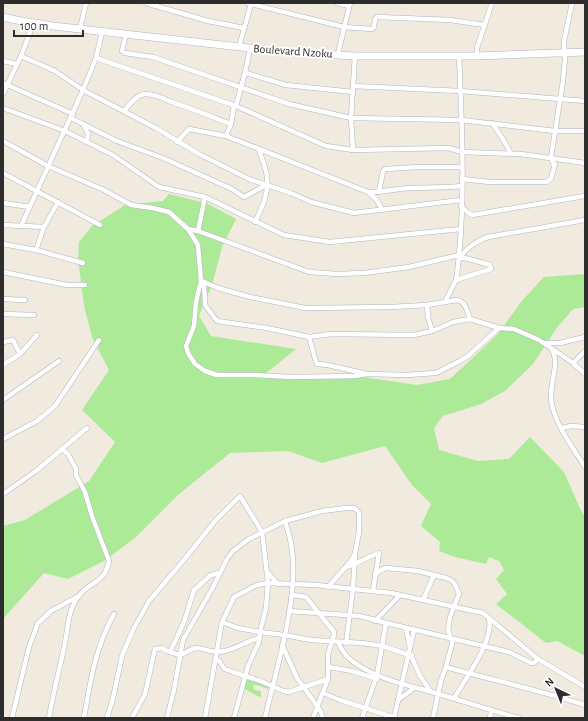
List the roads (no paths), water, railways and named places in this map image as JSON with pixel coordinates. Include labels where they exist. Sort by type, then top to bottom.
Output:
[{"type":"street","points":[[80,29],[86,3]]},
{"type":"street","points":[[146,3],[213,23],[244,28]]},
{"type":"street","points":[[270,9],[271,3]]},
{"type":"street","points":[[337,3],[350,4],[338,54]]},
{"type":"street","points":[[477,56],[477,48],[492,4],[485,3]]},
{"type":"street","points":[[554,166],[551,157],[565,66],[564,53],[566,29],[572,3]]},
{"type":"street","points":[[239,47],[249,4],[344,27],[372,29],[377,17],[450,20],[485,26]]},
{"type":"street","name":"Boulevard Nzoku","points":[[3,16],[16,20],[102,32],[239,47],[355,56],[477,56],[585,52]]},
{"type":"street","points":[[3,94],[5,84],[21,56],[34,22]]},
{"type":"street","points":[[21,226],[84,90],[96,58],[102,32]]},
{"type":"street","points":[[126,34],[122,51],[124,53],[153,57],[289,104],[351,118],[461,120],[554,131],[585,131]]},
{"type":"street","points":[[226,136],[231,124],[240,87],[246,73],[250,48]]},
{"type":"street","points":[[21,56],[55,71],[84,90],[219,164],[267,186],[291,193],[311,202],[354,213],[462,200]]},
{"type":"street","points":[[353,150],[351,118],[355,56]]},
{"type":"street","points":[[445,302],[456,280],[460,257],[462,152],[459,56]]},
{"type":"street","points":[[96,58],[235,106],[326,146],[353,150],[448,148],[462,152],[510,152],[585,163]]},
{"type":"street","points":[[3,61],[17,64]]},
{"type":"street","points":[[246,73],[286,84],[353,92]]},
{"type":"street","points":[[5,84],[72,116],[85,127],[88,133],[86,142]]},
{"type":"street","points":[[353,86],[460,91],[585,101]]},
{"type":"street","points":[[124,111],[137,97],[145,94],[162,98],[231,124]]},
{"type":"street","points":[[3,108],[65,131],[113,155],[159,187],[205,197],[284,235],[330,242],[461,229]]},
{"type":"street","points":[[492,123],[504,139],[510,152]]},
{"type":"street","points":[[81,124],[117,141],[163,158],[232,189],[244,197],[267,186]]},
{"type":"street","points":[[178,142],[189,129],[226,136],[368,192],[376,198],[382,209]]},
{"type":"street","points":[[3,141],[48,166],[104,190],[131,205],[169,212],[188,229],[198,245],[205,305],[217,321],[267,328],[309,337],[331,334],[414,335],[432,331],[453,322],[470,319],[499,328],[514,328],[544,343],[585,374]]},
{"type":"street","points":[[255,222],[266,197],[267,186],[266,169],[259,149]]},
{"type":"street","points":[[462,179],[490,182],[546,182],[551,180],[557,159]]},
{"type":"street","points":[[379,192],[383,171],[385,169],[411,167],[462,167]]},
{"type":"street","points":[[3,173],[100,226]]},
{"type":"street","points":[[368,192],[462,186]]},
{"type":"street","points":[[461,206],[472,215],[585,196]]},
{"type":"street","points":[[198,231],[205,197]]},
{"type":"street","points":[[36,250],[44,227],[58,202]]},
{"type":"street","points":[[3,203],[30,207]]},
{"type":"street","points":[[460,257],[463,252],[475,245],[480,240],[488,237],[585,220]]},
{"type":"street","points":[[3,225],[44,227]]},
{"type":"street","points":[[188,229],[198,231],[309,272],[337,274],[364,273],[409,267],[460,257],[490,266],[491,269],[456,280]]},
{"type":"street","points":[[3,244],[36,250],[82,263]]},
{"type":"street","points":[[3,272],[68,285],[85,285]]},
{"type":"street","points":[[202,281],[218,288],[250,297],[305,308],[391,307],[427,305],[457,300],[465,304],[470,319]]},
{"type":"street","points":[[202,281],[196,302],[194,326],[186,346],[188,353],[195,364],[206,371],[223,376],[252,374],[291,377],[355,376],[367,374]]},
{"type":"street","points":[[3,300],[25,300]]},
{"type":"street","points":[[427,305],[428,317],[432,331]]},
{"type":"street","points":[[3,314],[34,315]]},
{"type":"street","points":[[309,337],[316,363],[367,374],[407,375],[436,373],[460,362],[499,328]]},
{"type":"street","points":[[3,366],[20,354],[37,335]]},
{"type":"street","points":[[544,343],[560,343],[585,337]]},
{"type":"street","points":[[3,342],[13,340],[20,354]]},
{"type":"street","points":[[3,439],[37,421],[55,406],[99,340]]},
{"type":"street","points":[[550,347],[556,357],[556,365],[551,385],[551,400],[555,415],[585,467]]},
{"type":"street","points":[[572,363],[585,351]]},
{"type":"street","points":[[3,400],[59,361]]},
{"type":"street","points":[[562,428],[571,426],[585,427]]},
{"type":"street","points":[[3,494],[36,471],[87,428]]},
{"type":"street","points":[[12,718],[29,647],[38,623],[51,610],[78,596],[100,580],[104,575],[109,561],[92,516],[85,492],[76,475],[76,469],[69,456],[62,449]]},
{"type":"street","points":[[107,718],[122,656],[133,630],[149,601],[183,562],[215,521],[240,496],[262,532],[268,583],[266,608],[260,635],[248,666],[234,718]]},
{"type":"street","points":[[167,718],[174,690],[183,640],[227,559],[233,551],[249,539],[285,521],[322,511],[346,508],[356,509],[359,512],[359,532],[355,553],[353,589],[346,643]]},
{"type":"street","points":[[264,718],[282,645],[292,595],[292,545],[285,521]]},
{"type":"street","points":[[328,587],[351,561],[355,553]]},
{"type":"street","points":[[346,567],[354,565],[363,559],[379,553],[373,591]]},
{"type":"street","points":[[375,574],[387,568],[418,571],[451,580],[457,587],[459,594],[450,617],[448,630],[452,639],[433,718]]},
{"type":"street","points":[[267,572],[278,584]]},
{"type":"street","points":[[170,652],[184,622],[194,590],[211,575],[220,573]]},
{"type":"street","points":[[423,600],[434,575]]},
{"type":"street","points":[[205,718],[222,622],[235,596],[257,585],[268,583],[373,591],[400,595],[483,613],[538,659],[585,687]]},
{"type":"street","points":[[292,595],[306,597],[334,632],[335,642],[341,649],[352,661],[377,677]]},
{"type":"street","points":[[374,620],[380,617],[400,595]]},
{"type":"street","points":[[49,718],[69,616],[78,596]]},
{"type":"street","points":[[289,611],[360,616],[386,624],[509,652],[533,664],[538,659]]},
{"type":"street","points":[[84,718],[88,690],[100,646],[107,625],[114,614]]},
{"type":"street","points":[[454,698],[488,636],[490,628],[489,618]]},
{"type":"street","points":[[222,622],[260,635],[284,635],[312,640],[362,643],[383,646],[410,656],[420,676],[431,692]]},
{"type":"street","points":[[362,718],[377,677],[386,624]]},
{"type":"street","points":[[323,693],[395,718],[398,700],[410,656],[406,628]]},
{"type":"street","points":[[410,650],[414,630]]},
{"type":"street","points":[[132,718],[145,694],[155,649],[162,648],[180,655],[196,648],[211,652],[225,651],[260,635]]},
{"type":"street","points":[[313,718],[328,679],[328,654],[335,642]]},
{"type":"street","points":[[282,645],[297,678],[322,713],[323,718]]},
{"type":"street","points":[[216,660],[219,661],[225,669],[283,691],[289,692],[328,679]]},
{"type":"street","points":[[329,667],[377,677],[519,718]]},
{"type":"street","points":[[446,667],[548,693],[585,705]]},
{"type":"street","points":[[398,700],[414,688]]},
{"type":"street","points":[[490,718],[491,710]]}]
